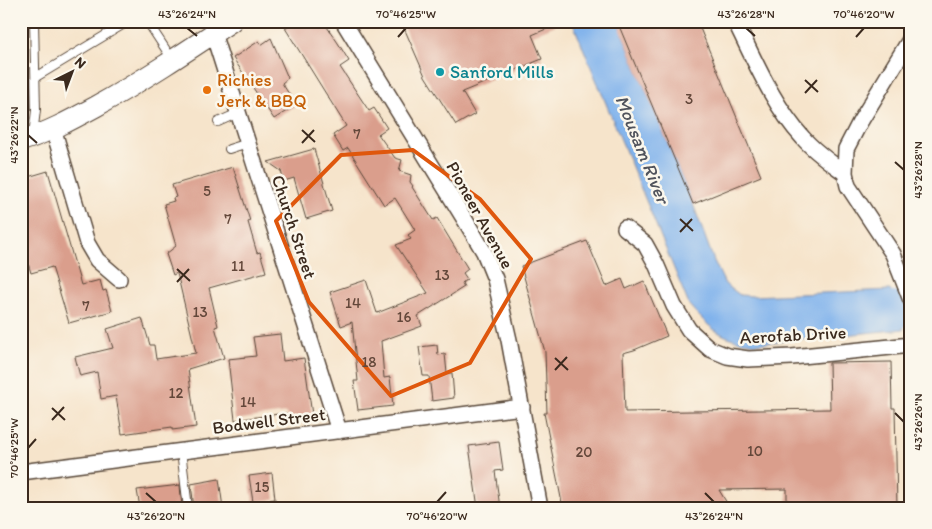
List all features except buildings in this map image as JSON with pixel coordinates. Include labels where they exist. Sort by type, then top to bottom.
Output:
[{"type":"street","points":[[27,139],[53,128],[113,97],[232,21]]},
{"type":"street","name":"Pioneer Avenue","points":[[343,21],[484,252],[495,279],[522,407],[540,508]]},
{"type":"street","points":[[735,21],[769,90],[790,121],[803,138],[821,156],[845,173]]},
{"type":"street","name":"Church Street","points":[[213,33],[339,431]]},
{"type":"street","points":[[911,38],[860,122],[846,149],[845,173],[848,186],[893,254],[911,300]]},
{"type":"street","points":[[53,128],[87,243],[97,260],[119,279]]},
{"type":"street","name":"Aerofab Drive","points":[[625,228],[645,244],[674,306],[689,330],[710,349],[718,353],[748,359],[792,357],[911,345]]},
{"type":"street","name":"Bodwell Street","points":[[21,472],[522,407]]},
{"type":"lane","points":[[27,139],[36,110],[34,21]]},
{"type":"lane","points":[[36,77],[130,21]]},
{"type":"lane","points":[[147,21],[173,60]]},
{"type":"lane","points":[[218,122],[238,113]]},
{"type":"lane","points":[[229,149],[248,144]]},
{"type":"lane","points":[[181,451],[188,508]]},
{"type":"highlighted area","points":[[413,150],[480,199],[531,259],[470,363],[391,396],[309,302],[276,221],[341,155]]},
{"type":"water","points":[[572,21],[617,21],[725,284],[740,295],[752,296],[890,290],[904,329],[756,344],[726,336],[704,321],[689,305]]},
{"type":"waterway","name":"Mousam River","points":[[847,314],[911,308]]},
{"type":"place","name":"Sanford Mills","points":[[440,72]]},
{"type":"place","name":"Richies Jerk & BBQ","points":[[207,90]]}]
